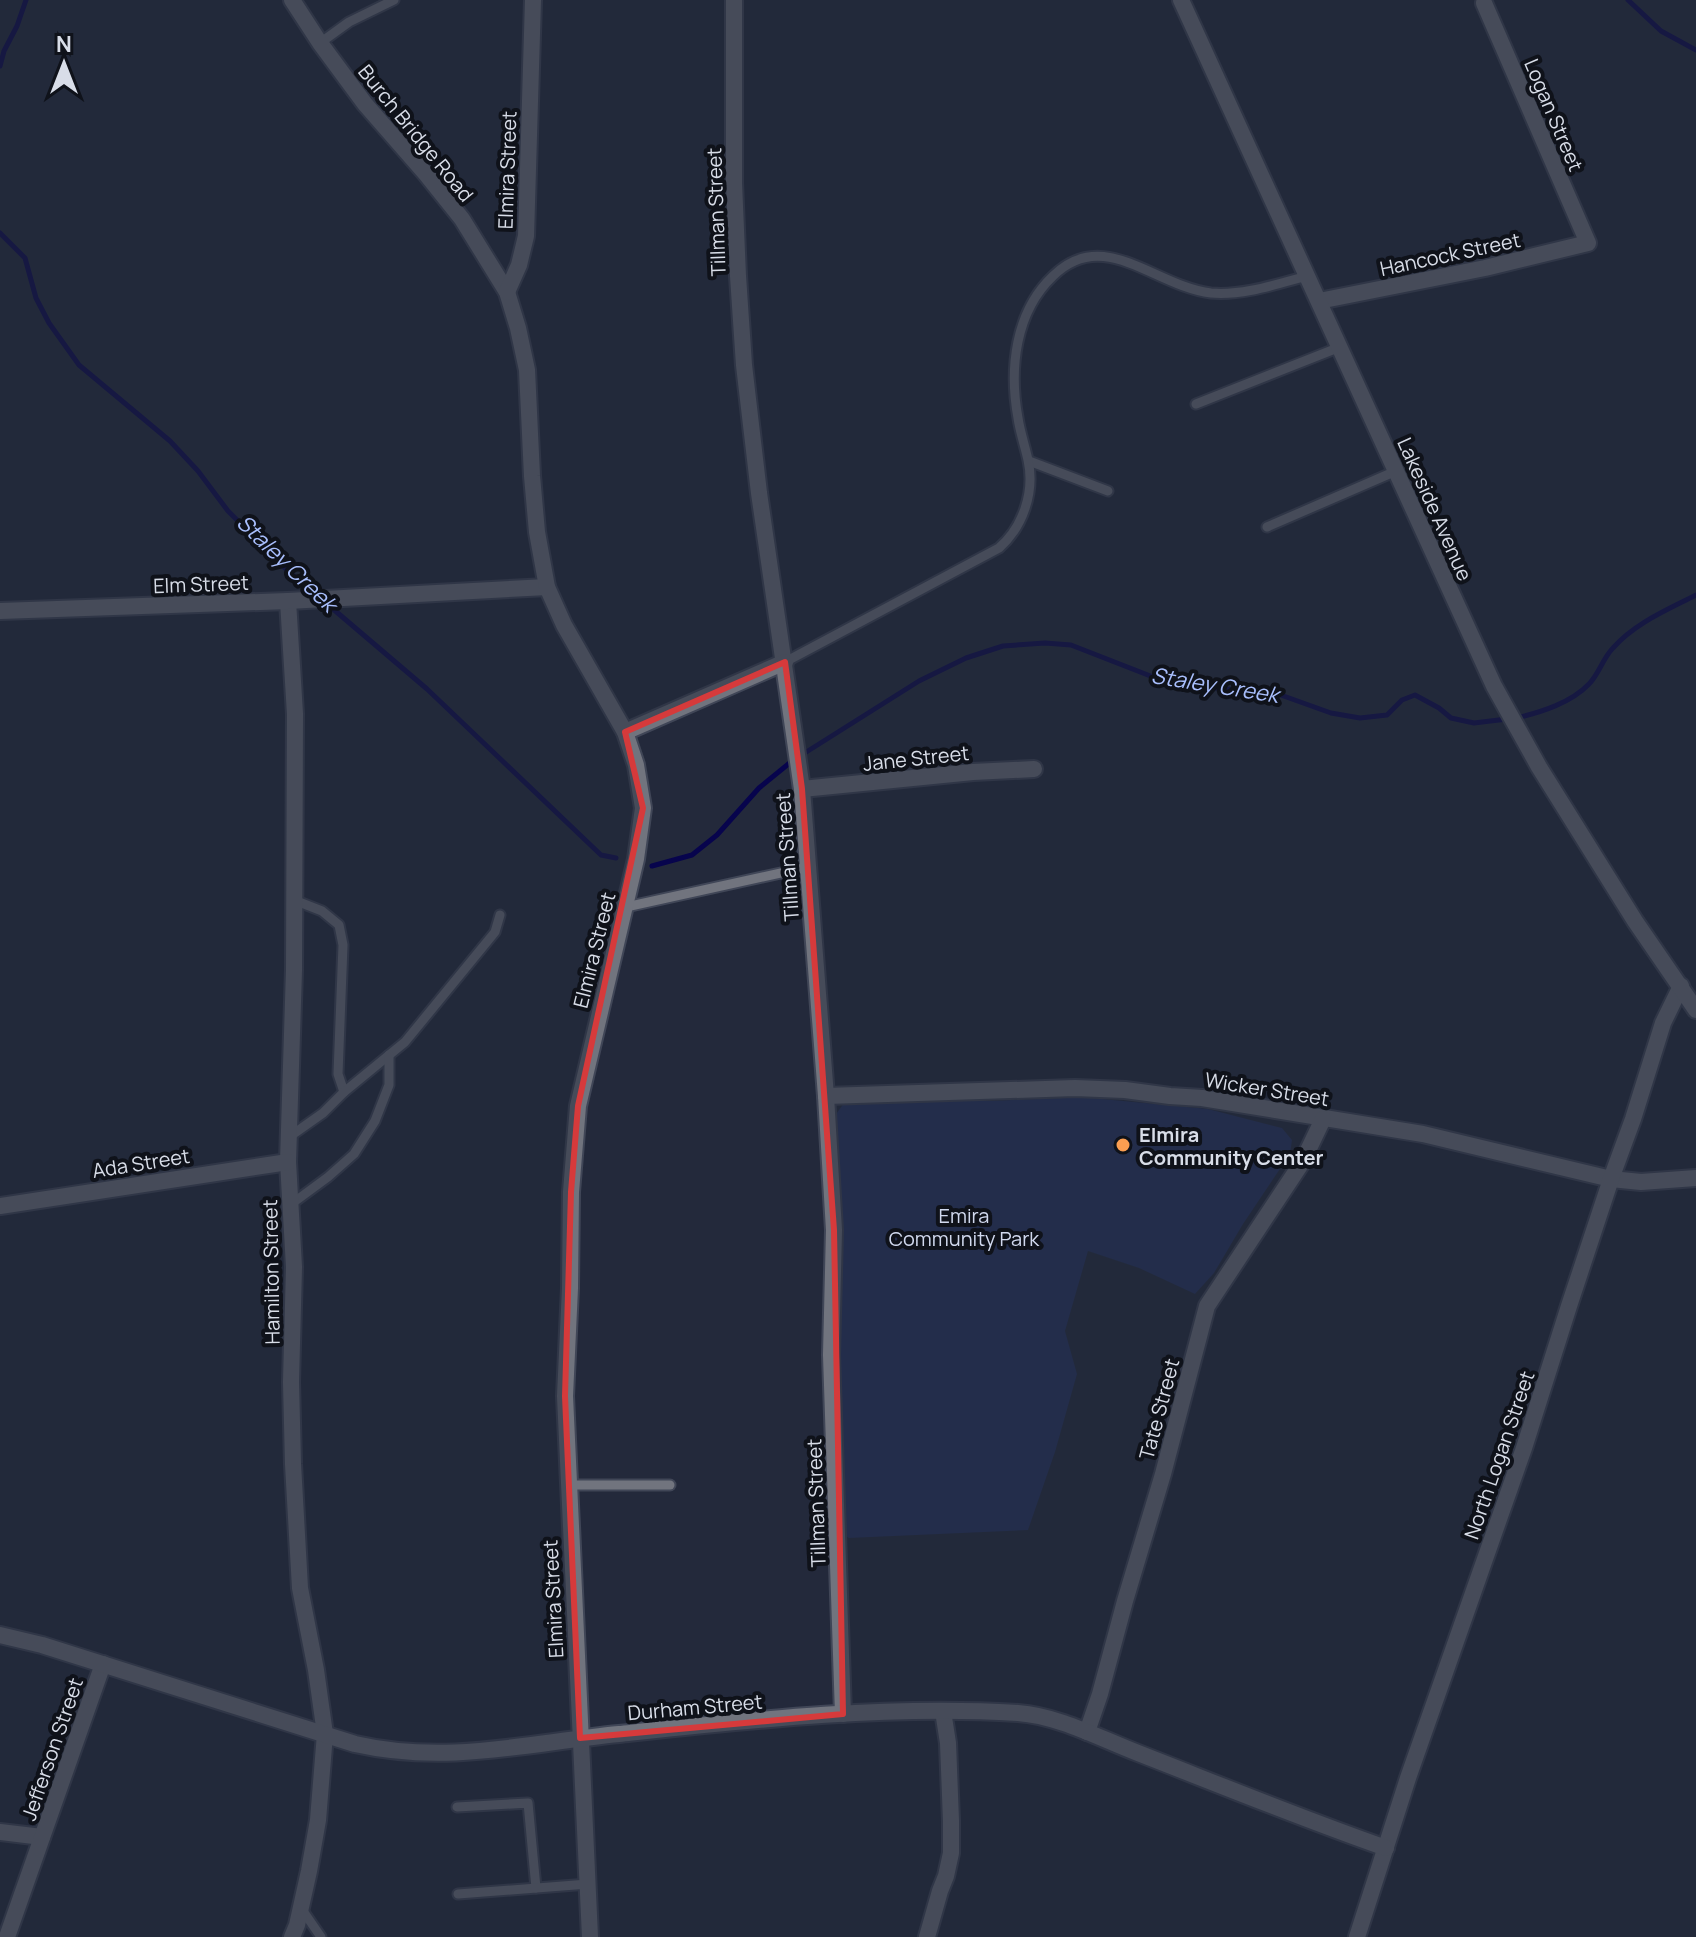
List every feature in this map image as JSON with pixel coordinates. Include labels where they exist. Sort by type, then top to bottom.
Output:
[{"type":"street","name":"Burch Bridge Road","points":[[292,0],[365,104],[462,219],[507,292]]},
{"type":"street","name":"Elmira Street","points":[[533,0],[526,236],[519,265],[507,292],[527,370],[536,518],[547,587],[564,625],[625,732],[636,765],[643,808],[626,907],[578,1106],[571,1192],[565,1396],[590,1937]]},
{"type":"street","name":"Tillman Street","points":[[734,0],[734,183],[744,365],[759,493],[802,789],[826,1096],[834,1230],[831,1355],[843,1714]]},
{"type":"street","name":"Lakeside Avenue","points":[[1181,0],[1494,686],[1539,767],[1635,921],[1696,1010]]},
{"type":"street","name":"Logan Street","points":[[1484,3],[1588,243]]},
{"type":"street","name":"Hancock Street","points":[[1319,301],[1485,268],[1588,243]]},
{"type":"street","name":"Elm Street","points":[[0,611],[288,601],[547,587]]},
{"type":"street","name":"Hamilton Street","points":[[288,601],[295,714],[294,970],[288,1162],[294,1267],[291,1382],[293,1464],[300,1588],[325,1734],[318,1820],[301,1908],[292,1937]]},
{"type":"street","points":[[625,732],[785,662]]},
{"type":"street","name":"Jane Street","points":[[802,789],[1034,769]]},
{"type":"street","name":"North Logan Street","points":[[1357,1937],[1408,1778],[1524,1448],[1663,1023],[1681,986]]},
{"type":"street","name":"Wicker Street","points":[[826,1096],[989,1090],[1125,1090],[1202,1098],[1423,1134],[1611,1179],[1641,1182],[1696,1178]]},
{"type":"street","name":"Tate Street","points":[[1087,1732],[1163,1474],[1207,1306],[1303,1161],[1323,1119]]},
{"type":"street","name":"Ada Street","points":[[0,1206],[288,1162]]},
{"type":"street","name":"Durham Street","points":[[0,1635],[42,1645],[355,1744],[407,1753],[457,1754],[580,1738],[843,1714],[943,1711],[1039,1716],[1386,1848]]},
{"type":"street","name":"Jefferson Street","points":[[7,1937],[103,1664]]},
{"type":"street","points":[[927,1937],[951,1853],[948,1743],[943,1711]]},
{"type":"street","points":[[0,1832],[42,1837]]},
{"type":"lane","points":[[320,43],[349,22],[394,0]]},
{"type":"lane","points":[[785,662],[999,548],[1010,538],[1026,508],[1029,485],[1029,461],[1018,419],[1014,386],[1019,336],[1032,303],[1046,282],[1066,264],[1092,255],[1118,258],[1192,290],[1215,293],[1266,287],[1307,276]]},
{"type":"lane","points":[[1196,404],[1340,347]]},
{"type":"lane","points":[[1029,461],[1108,491]]},
{"type":"lane","points":[[1267,527],[1396,471]]},
{"type":"lane","points":[[626,907],[808,867]]},
{"type":"lane","points":[[294,900],[322,911],[339,925],[343,945],[338,1074],[344,1092]]},
{"type":"lane","points":[[289,1137],[323,1113],[405,1042],[495,932],[500,915]]},
{"type":"lane","points":[[290,1205],[354,1154],[375,1121],[389,1085],[389,1055]]},
{"type":"lane","points":[[568,1485],[670,1485]]},
{"type":"lane","points":[[457,1807],[528,1803],[536,1888]]},
{"type":"lane","points":[[458,1894],[588,1884]]},
{"type":"lane","points":[[301,1908],[321,1937]]},
{"type":"highlighted area","points":[[785,662],[802,789],[834,1230],[843,1714],[580,1738],[565,1396],[571,1192],[578,1106],[643,808],[625,732]]},
{"type":"green space","name":"Emira Community Park","points":[[1081,1097],[1208,1109],[1282,1128],[1292,1140],[1290,1154],[1214,1273],[1195,1294],[1139,1268],[1088,1251],[1065,1331],[1077,1374],[1028,1530],[849,1538],[841,1533],[834,1117],[844,1103]]},
{"type":"waterway","points":[[0,66],[26,0]]},
{"type":"waterway","points":[[1628,0],[1661,31],[1696,50]]},
{"type":"waterway","name":"Staley Creek","points":[[0,233],[25,258],[36,298],[49,323],[79,365],[170,441],[198,471],[228,511],[315,594]]},
{"type":"waterway","name":"Staley Creek","points":[[1517,718],[1546,710],[1582,691],[1596,676],[1610,652],[1631,631],[1696,595]]},
{"type":"waterway","name":"Staley Creek","points":[[326,603],[427,689],[601,855],[616,858]]},
{"type":"waterway","name":"Staley Creek","points":[[652,866],[692,855],[717,835],[759,788],[792,761],[919,681],[966,658],[1003,646],[1071,645],[1153,677],[1195,686],[1278,694],[1331,713],[1360,718],[1387,715],[1402,700],[1415,695],[1451,718],[1474,723],[1507,719]]},
{"type":"place","name":"Elmira Community Center","points":[[1123,1145]]}]
